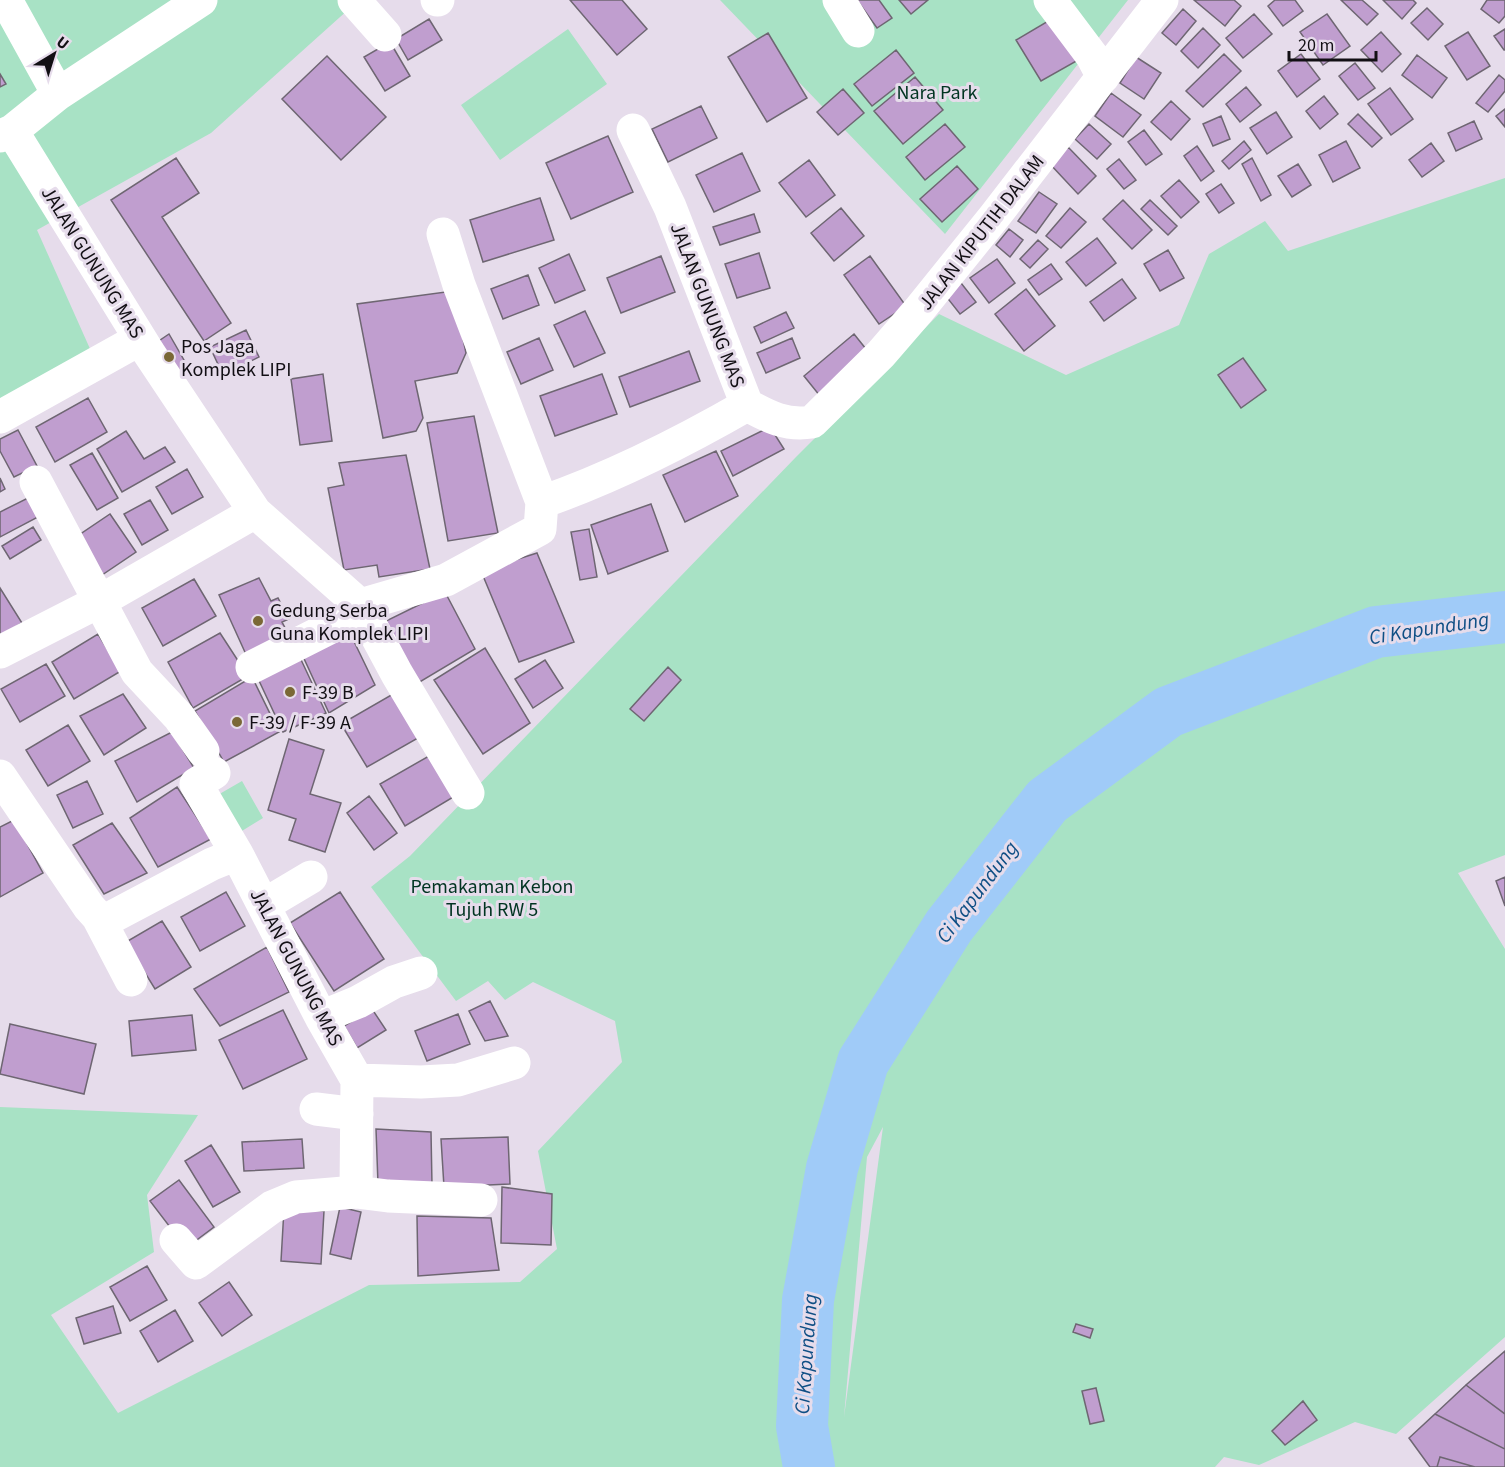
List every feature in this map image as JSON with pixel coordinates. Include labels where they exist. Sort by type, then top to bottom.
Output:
[{"type":"street","points":[[6,0],[58,94]]},
{"type":"street","points":[[6,133],[58,94],[201,0]]},
{"type":"street","points":[[354,0],[385,35]]},
{"type":"street","points":[[839,0],[858,31]]},
{"type":"street","points":[[1050,0],[1092,56],[1103,77]]},
{"type":"street","name":"JALAN KIPUTIH DALAM","points":[[761,412],[799,424],[812,422],[881,354],[994,218],[1161,0]]},
{"type":"street","name":"JALAN GUNUNG MAS","points":[[542,502],[581,489],[687,439],[761,412],[670,207],[633,130]]},
{"type":"street","name":"JALAN GUNUNG MAS","points":[[6,133],[255,512],[361,608],[397,674],[468,793]]},
{"type":"street","points":[[252,667],[361,608],[446,580],[540,529],[542,502],[459,285],[443,234]]},
{"type":"street","points":[[0,417],[140,339]]},
{"type":"street","name":"JALAN GUNUNG MAS","points":[[36,482],[137,672],[179,717],[208,762],[196,784],[237,854],[321,1017],[357,1080],[356,1192]]},
{"type":"street","points":[[0,652],[100,602],[255,512]]},
{"type":"street","points":[[1,780],[89,908],[98,917],[131,980]]},
{"type":"street","points":[[98,917],[110,918],[213,864],[237,854]]},
{"type":"street","points":[[264,905],[311,877]]},
{"type":"street","points":[[321,1017],[358,1002],[394,982],[421,973]]},
{"type":"street","points":[[357,1080],[421,1082],[458,1080],[514,1063]]},
{"type":"street","points":[[316,1109],[357,1114]]},
{"type":"street","points":[[176,1240],[196,1263],[281,1202],[296,1197],[356,1192],[388,1196],[481,1200]]},
{"type":"green space","points":[[0,0],[359,0],[211,133],[37,230],[91,351],[0,404]]},
{"type":"green space","name":"Nara Park","points":[[720,0],[1128,0],[945,234]]},
{"type":"green space","points":[[568,29],[607,84],[500,160],[461,105]]},
{"type":"green space","name":"Pemakaman Kebon Tujuh RW 5","points":[[1505,178],[1505,855],[1458,873],[1505,949],[1505,1337],[1396,1434],[1355,1422],[1259,1465],[1224,1457],[1215,1467],[0,1467],[0,1107],[198,1115],[147,1195],[154,1252],[51,1315],[118,1413],[369,1285],[520,1282],[557,1249],[538,1151],[622,1062],[615,1021],[533,982],[505,1000],[488,981],[456,1001],[371,887],[410,856],[796,457],[939,314],[1066,375],[1179,325],[1209,254],[1265,221],[1288,251]],"holes":[[[883,1127],[844,1417],[867,1157]]]},
{"type":"green space","points":[[242,781],[263,818],[237,834],[216,796]]},
{"type":"building","points":[[570,0],[622,0],[647,29],[617,55]]},
{"type":"building","points":[[857,0],[879,0],[892,18],[877,28]]},
{"type":"building","points":[[899,0],[928,0],[911,14]]},
{"type":"building","points":[[1194,0],[1234,0],[1241,6],[1225,26]]},
{"type":"building","points":[[1275,0],[1295,0],[1303,11],[1283,26],[1268,6]]},
{"type":"building","points":[[1341,0],[1362,0],[1378,14],[1367,25]]},
{"type":"building","points":[[1383,0],[1413,0],[1416,3],[1402,19]]},
{"type":"building","points":[[1487,0],[1505,0],[1505,16],[1499,23],[1481,9]]},
{"type":"building","points":[[1427,8],[1443,24],[1428,40],[1411,23]]},
{"type":"building","points":[[1183,9],[1196,21],[1176,45],[1162,33]]},
{"type":"building","points":[[1254,14],[1272,34],[1243,58],[1226,38]]},
{"type":"building","points":[[1327,14],[1350,46],[1323,65],[1300,32]]},
{"type":"building","points":[[1055,17],[1080,59],[1041,81],[1016,40]]},
{"type":"building","points":[[429,19],[442,40],[408,60],[396,39]]},
{"type":"building","points":[[1203,28],[1220,45],[1198,68],[1181,51]]},
{"type":"building","points":[[1505,29],[1505,50],[1504,50],[1494,36]]},
{"type":"building","points":[[1381,32],[1401,54],[1382,72],[1361,50]]},
{"type":"building","points":[[1468,32],[1490,66],[1467,80],[1445,46]]},
{"type":"building","points":[[768,33],[807,98],[767,122],[728,57]]},
{"type":"building","points":[[390,42],[410,76],[385,91],[364,57]]},
{"type":"building","points":[[896,50],[914,73],[872,106],[854,84]]},
{"type":"building","points":[[1224,54],[1241,71],[1203,107],[1186,91]]},
{"type":"building","points":[[1301,54],[1320,79],[1297,97],[1278,71]]},
{"type":"building","points":[[1417,55],[1447,78],[1432,98],[1402,75]]},
{"type":"building","points":[[327,56],[386,117],[341,160],[282,99]]},
{"type":"building","points":[[1136,57],[1161,73],[1144,99],[1120,83]]},
{"type":"building","points":[[1355,63],[1375,88],[1358,100],[1339,76]]},
{"type":"building","points":[[0,74],[6,84],[0,87]]},
{"type":"building","points":[[1499,75],[1505,80],[1505,91],[1488,112],[1476,103]]},
{"type":"building","points":[[915,77],[943,110],[903,144],[874,111]]},
{"type":"building","points":[[1246,87],[1261,105],[1240,122],[1226,104]]},
{"type":"building","points":[[1390,88],[1413,119],[1391,135],[1368,104]]},
{"type":"building","points":[[843,89],[864,113],[838,135],[817,112]]},
{"type":"building","points":[[1111,93],[1141,115],[1123,137],[1095,116]]},
{"type":"building","points":[[1324,96],[1338,114],[1320,129],[1306,111]]},
{"type":"building","points":[[1171,101],[1190,119],[1171,140],[1151,122]]},
{"type":"building","points":[[701,106],[717,138],[668,162],[652,129]]},
{"type":"building","points":[[1505,109],[1505,127],[1496,116]]},
{"type":"building","points":[[1276,112],[1292,137],[1267,154],[1250,128]]},
{"type":"building","points":[[1358,114],[1382,138],[1372,147],[1348,124]]},
{"type":"building","points":[[1221,116],[1230,139],[1213,146],[1203,124]]},
{"type":"building","points":[[1474,121],[1482,139],[1456,151],[1448,133]]},
{"type":"building","points":[[945,124],[965,147],[925,180],[906,157]]},
{"type":"building","points":[[1089,124],[1111,144],[1097,159],[1075,139]]},
{"type":"building","points":[[1144,130],[1162,154],[1146,165],[1128,142]]},
{"type":"building","points":[[608,136],[633,192],[571,219],[546,163]]},
{"type":"building","points":[[1244,141],[1251,150],[1229,169],[1222,161]]},
{"type":"building","points":[[1346,141],[1360,168],[1333,182],[1319,155]]},
{"type":"building","points":[[1431,143],[1444,161],[1422,177],[1409,160]]},
{"type":"building","points":[[1197,146],[1214,171],[1201,181],[1184,156]]},
{"type":"building","points":[[1068,147],[1096,176],[1078,194],[1050,164]]},
{"type":"building","points":[[742,153],[760,191],[714,212],[696,175]]},
{"type":"building","points":[[176,158],[199,193],[162,217],[231,323],[204,341],[111,200]]},
{"type":"building","points":[[1252,158],[1271,195],[1261,201],[1242,164]]},
{"type":"building","points":[[1119,159],[1136,180],[1124,189],[1107,169]]},
{"type":"building","points":[[809,160],[835,195],[806,217],[779,183]]},
{"type":"building","points":[[1298,164],[1311,185],[1292,197],[1278,176]]},
{"type":"building","points":[[957,166],[978,189],[942,222],[920,199]]},
{"type":"building","points":[[1179,180],[1199,202],[1181,218],[1161,196]]},
{"type":"building","points":[[1221,184],[1234,203],[1219,213],[1206,194]]},
{"type":"building","points":[[1039,192],[1057,204],[1036,233],[1018,221]]},
{"type":"building","points":[[540,198],[554,240],[483,262],[470,220]]},
{"type":"building","points":[[1123,200],[1152,230],[1132,249],[1103,219]]},
{"type":"building","points":[[1150,200],[1177,226],[1168,235],[1141,209]]},
{"type":"building","points":[[841,208],[864,236],[834,261],[811,233]]},
{"type":"building","points":[[1070,208],[1086,222],[1061,248],[1046,236]]},
{"type":"building","points":[[754,214],[760,232],[720,245],[713,227]]},
{"type":"building","points":[[1009,229],[1023,240],[1010,257],[996,245]]},
{"type":"building","points":[[1097,238],[1116,263],[1086,286],[1066,262]]},
{"type":"building","points":[[1038,240],[1048,249],[1030,268],[1020,259]]},
{"type":"building","points":[[1168,250],[1184,278],[1160,291],[1144,264]]},
{"type":"building","points":[[759,253],[770,288],[737,298],[725,264]]},
{"type":"building","points":[[569,254],[585,290],[555,303],[539,268]]},
{"type":"building","points":[[661,256],[675,292],[621,313],[607,278]]},
{"type":"building","points":[[870,256],[906,306],[879,324],[844,275]]},
{"type":"building","points":[[997,259],[1015,283],[989,303],[970,278]]},
{"type":"building","points":[[1051,264],[1062,279],[1039,295],[1028,280]]},
{"type":"building","points":[[528,275],[539,305],[503,319],[491,289]]},
{"type":"building","points":[[1122,279],[1136,298],[1104,321],[1090,302]]},
{"type":"building","points":[[961,283],[976,302],[960,314],[945,295]]},
{"type":"building","points":[[1026,289],[1055,326],[1024,351],[995,314]]},
{"type":"building","points":[[453,291],[466,353],[457,373],[415,381],[423,418],[416,431],[383,438],[357,304]]},
{"type":"building","points":[[585,311],[605,353],[574,367],[554,325]]},
{"type":"building","points":[[786,312],[794,328],[761,343],[754,327]]},
{"type":"building","points":[[246,330],[259,357],[223,375],[210,347]]},
{"type":"building","name":"Pos Jaga Komplek LIPI","points":[[169,334],[188,367],[170,379],[150,347]]},
{"type":"building","points":[[854,334],[870,354],[820,396],[804,376]]},
{"type":"building","points":[[539,338],[553,370],[521,384],[507,352]]},
{"type":"building","points":[[792,338],[800,358],[766,373],[757,353]]},
{"type":"building","points":[[689,351],[700,381],[630,407],[619,377]]},
{"type":"building","points":[[1243,358],[1266,390],[1241,408],[1218,375]]},
{"type":"building","points":[[323,374],[332,441],[300,445],[291,379]]},
{"type":"building","points":[[602,374],[617,414],[555,436],[540,396]]},
{"type":"building","points":[[88,398],[107,432],[55,462],[36,427]]},
{"type":"building","points":[[474,416],[498,533],[448,541],[427,423]]},
{"type":"building","points":[[770,427],[784,449],[733,476],[721,451]]},
{"type":"building","points":[[18,430],[37,466],[14,477],[0,451],[0,439]]},
{"type":"building","points":[[126,431],[144,459],[165,447],[175,462],[122,492],[97,449]]},
{"type":"building","points":[[716,451],[738,496],[685,522],[663,475]]},
{"type":"building","points":[[92,453],[118,498],[97,510],[70,465]]},
{"type":"building","points":[[406,455],[430,569],[379,577],[377,565],[344,570],[328,488],[344,485],[339,463]]},
{"type":"building","points":[[187,469],[203,497],[172,514],[156,487]]},
{"type":"building","points":[[0,478],[5,489],[0,492]]},
{"type":"building","points":[[28,498],[38,517],[0,537],[0,512]]},
{"type":"building","points":[[150,500],[168,530],[142,545],[124,514]]},
{"type":"building","points":[[651,504],[668,551],[608,574],[591,525]]},
{"type":"building","points":[[110,514],[136,552],[102,575],[76,537]]},
{"type":"building","points":[[33,527],[41,540],[10,559],[2,546]]},
{"type":"building","points":[[589,529],[597,577],[580,580],[571,532]]},
{"type":"building","points":[[537,553],[574,642],[519,662],[481,571]]},
{"type":"building","name":"Gedung Serba Guna Komplek LIPI","points":[[259,578],[271,601],[278,598],[289,619],[282,622],[291,639],[249,661],[219,595]]},
{"type":"building","points":[[194,579],[216,616],[163,646],[142,608]]},
{"type":"building","points":[[0,588],[22,623],[0,637]]},
{"type":"building","points":[[445,592],[475,649],[418,683],[386,621]]},
{"type":"building","points":[[348,629],[375,685],[329,713],[301,652]]},
{"type":"building","points":[[220,633],[248,676],[193,708],[168,662]]},
{"type":"building","points":[[98,634],[121,671],[74,699],[52,662]]},
{"type":"building","points":[[485,648],[530,723],[483,754],[434,680]]},
{"type":"building","name":"F-39 B","points":[[296,649],[326,713],[283,732],[254,670]]},
{"type":"building","points":[[545,660],[563,688],[533,708],[515,679]]},
{"type":"building","points":[[46,664],[65,696],[20,722],[1,689]]},
{"type":"building","points":[[668,667],[681,680],[644,721],[630,709]]},
{"type":"building","name":"F-39 / F-39 A","points":[[252,677],[279,732],[224,762],[195,711]]},
{"type":"building","points":[[123,694],[146,728],[104,755],[80,716]]},
{"type":"building","points":[[393,694],[418,738],[367,767],[341,724]]},
{"type":"building","points":[[68,725],[90,761],[48,786],[26,750]]},
{"type":"building","points":[[172,732],[194,768],[137,802],[115,761]]},
{"type":"building","points":[[289,739],[324,750],[310,794],[341,803],[325,852],[289,840],[296,819],[268,810]]},
{"type":"building","points":[[436,752],[460,793],[405,826],[380,784]]},
{"type":"building","points":[[87,781],[103,814],[73,828],[57,795]]},
{"type":"building","points":[[177,787],[211,839],[158,867],[130,818]]},
{"type":"building","points":[[369,796],[397,833],[374,850],[347,813]]},
{"type":"building","points":[[14,820],[43,873],[0,897],[0,827]]},
{"type":"building","points":[[112,823],[147,873],[104,894],[73,845]]},
{"type":"building","points":[[1505,877],[1505,906],[1496,881]]},
{"type":"building","points":[[226,892],[245,926],[200,951],[181,917]]},
{"type":"building","points":[[340,892],[384,959],[334,991],[290,923]]},
{"type":"building","points":[[162,921],[191,967],[155,989],[126,942]]},
{"type":"building","points":[[267,947],[289,992],[220,1026],[194,989]]},
{"type":"building","points":[[490,1001],[508,1036],[485,1041],[469,1011]]},
{"type":"building","points":[[372,1009],[386,1030],[357,1048],[344,1026]]},
{"type":"building","points":[[283,1010],[307,1059],[243,1089],[219,1040]]},
{"type":"building","points":[[458,1014],[470,1044],[427,1061],[415,1031]]},
{"type":"building","points":[[192,1015],[196,1050],[132,1056],[129,1021]]},
{"type":"building","points":[[10,1024],[96,1044],[84,1094],[0,1074]]},
{"type":"building","points":[[376,1129],[431,1132],[432,1185],[378,1184]]},
{"type":"building","points":[[508,1137],[510,1184],[444,1187],[441,1139]]},
{"type":"building","points":[[302,1139],[304,1168],[244,1171],[242,1142]]},
{"type":"building","points":[[211,1145],[240,1192],[213,1207],[185,1161]]},
{"type":"building","points":[[179,1180],[214,1227],[186,1248],[150,1201]]},
{"type":"building","points":[[502,1187],[552,1194],[551,1245],[501,1243]]},
{"type":"building","points":[[340,1207],[361,1212],[351,1259],[330,1254]]},
{"type":"building","points":[[284,1209],[324,1211],[321,1264],[281,1261]]},
{"type":"building","points":[[417,1216],[491,1218],[499,1270],[418,1276]]},
{"type":"building","points":[[147,1266],[167,1300],[130,1321],[110,1287]]},
{"type":"building","points":[[229,1282],[252,1315],[222,1336],[199,1303]]},
{"type":"building","points":[[113,1306],[121,1333],[84,1344],[76,1318]]},
{"type":"building","points":[[175,1310],[193,1341],[158,1362],[140,1331]]},
{"type":"building","points":[[1076,1324],[1093,1329],[1090,1338],[1073,1332]]},
{"type":"building","points":[[1505,1351],[1505,1414],[1466,1385]]},
{"type":"building","points":[[1466,1385],[1505,1414],[1505,1449],[1435,1414]]},
{"type":"building","points":[[1096,1388],[1104,1421],[1090,1424],[1082,1391]]},
{"type":"building","points":[[1303,1401],[1317,1420],[1285,1445],[1272,1431]]},
{"type":"building","points":[[1435,1414],[1505,1449],[1505,1467],[1475,1467],[1440,1457],[1437,1467],[1430,1467],[1409,1438]]},
{"type":"building","points":[[1440,1457],[1475,1467],[1437,1467]]},
{"type":"waterway","name":"Ci Kapundung","points":[[809,1467],[802,1426],[808,1300],[832,1168],[863,1062],[949,926],[1047,801],[1168,712],[1376,632],[1505,617]]},
{"type":"place","name":"Pos Jaga Komplek LIPI","points":[[169,357]]},
{"type":"place","name":"Gedung Serba Guna Komplek LIPI","points":[[258,621]]},
{"type":"place","name":"F-39 B","points":[[290,692]]},
{"type":"place","name":"F-39 / F-39 A","points":[[237,722]]}]
